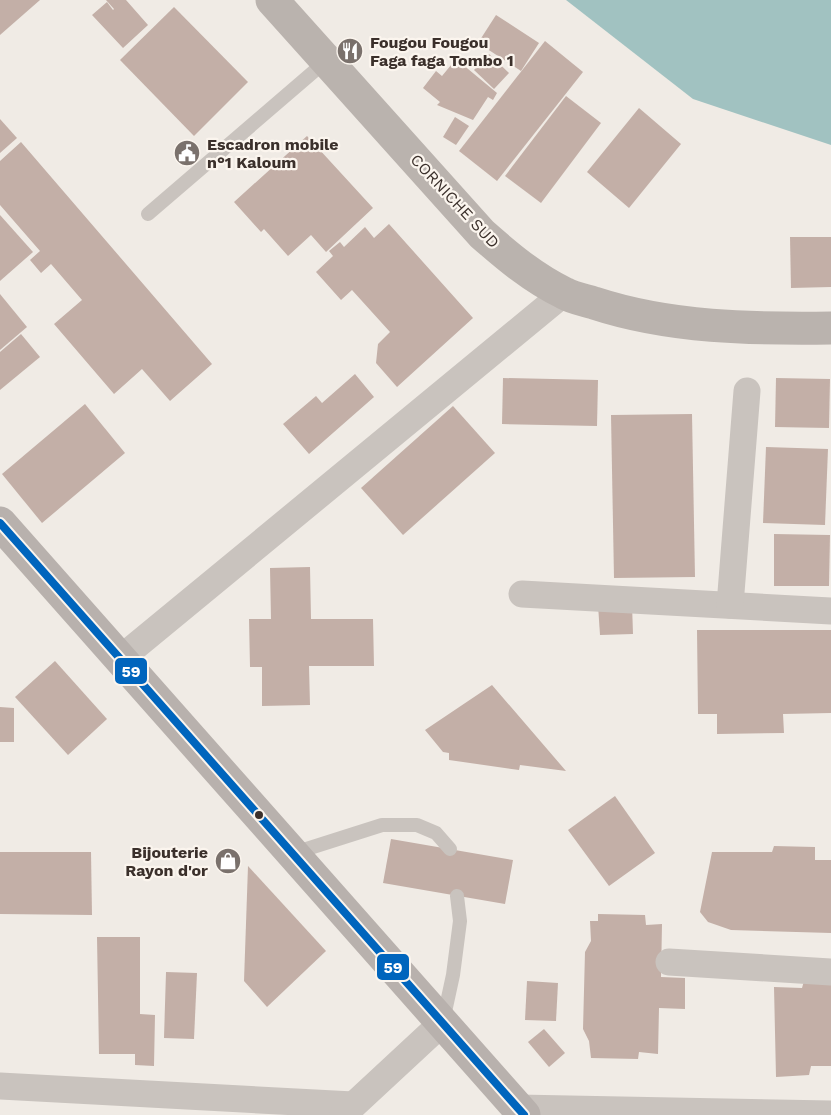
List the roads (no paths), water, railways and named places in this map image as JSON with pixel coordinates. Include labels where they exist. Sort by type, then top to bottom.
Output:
[{"type":"main road","name":"CORNICHE SUD","points":[[272,0],[482,234],[520,267],[564,293],[620,312],[685,322],[756,329],[831,328]]},
{"type":"main road","points":[[0,523],[521,1111]]},
{"type":"street","points":[[120,659],[564,293]]},
{"type":"street","points":[[730,605],[747,391]]},
{"type":"street","points":[[522,594],[831,611]]},
{"type":"street","points":[[669,962],[831,972]]},
{"type":"street","points":[[0,1086],[348,1110],[442,1023]]},
{"type":"street","points":[[521,1111],[831,1114]]},
{"type":"lane","points":[[148,214],[327,60]]},
{"type":"lane","points":[[292,854],[382,825],[417,825],[436,833],[450,849]]},
{"type":"lane","points":[[442,1023],[453,975],[460,921],[457,896]]},
{"type":"water","points":[[566,0],[831,0],[831,145],[693,99]]},
{"type":"place","name":"Fougou Fougou Faga faga Tombo 1","points":[[350,51]]},
{"type":"place","name":"Escadron mobile n°1 Kaloum","points":[[187,153]]},
{"type":"place","name":"Bijouterie Rayon d'or","points":[[228,861]]}]
